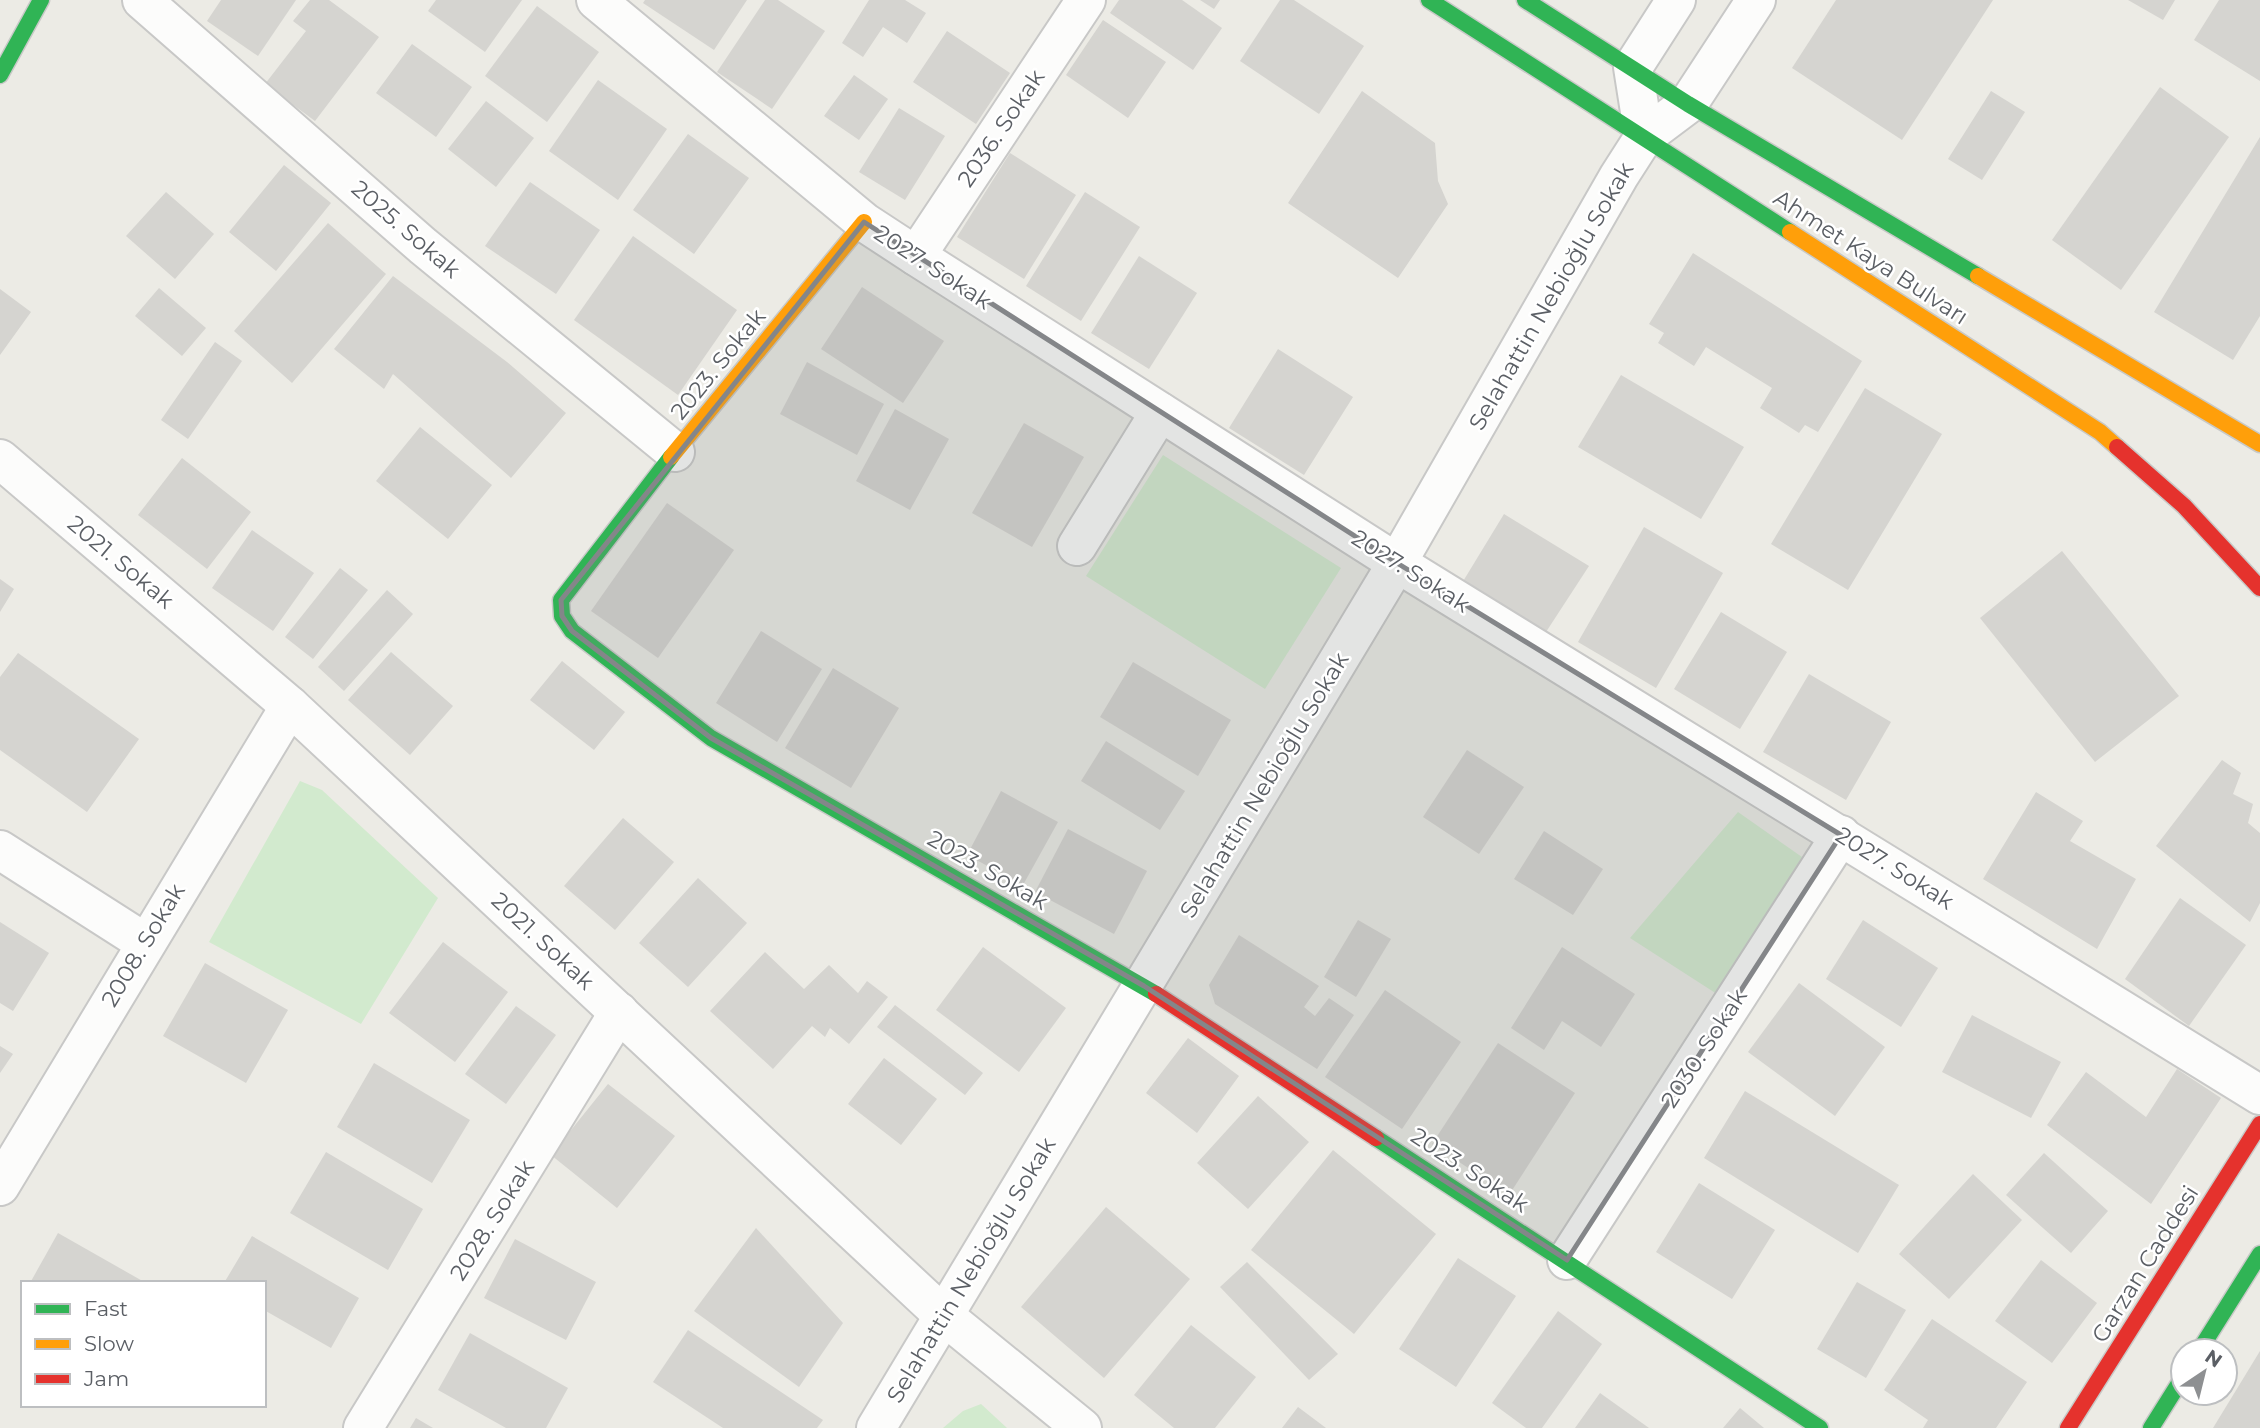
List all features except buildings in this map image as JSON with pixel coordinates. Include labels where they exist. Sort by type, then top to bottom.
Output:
[{"type":"street","points":[[0,75],[41,0]]},
{"type":"street","name":"2025. Sokak","points":[[142,0],[424,246],[675,452]]},
{"type":"street","name":"2027. Sokak","points":[[596,0],[864,222],[1397,563],[2260,1095]]},
{"type":"street","name":"2036. Sokak","points":[[916,256],[1086,0]]},
{"type":"street","name":"Ahmet Kaya Bulvarı","points":[[1429,0],[2100,432],[2184,506],[2260,588]]},
{"type":"street","name":"Ahmet Kaya Bulvarı","points":[[1525,0],[1688,104],[2260,444]]},
{"type":"street","points":[[1676,0],[1633,67],[1644,136],[1688,104],[1756,0]]},
{"type":"street","name":"Selahattin Nebioğlu Sokak","points":[[876,1428],[1397,563],[1644,136]]},
{"type":"street","name":"2023. Sokak","points":[[864,222],[675,452],[561,600],[562,616],[572,631],[711,738],[1144,986],[1567,1260],[1819,1428]]},
{"type":"street","points":[[1077,545],[1160,412]]},
{"type":"street","name":"2021. Sokak","points":[[0,458],[290,706],[943,1315],[1082,1428]]},
{"type":"street","name":"2008. Sokak","points":[[0,1186],[144,942],[290,706]]},
{"type":"street","name":"2030. Sokak","points":[[1567,1260],[1842,835]]},
{"type":"street","points":[[0,850],[144,942]]},
{"type":"street","name":"2028. Sokak","points":[[363,1428],[620,1012]]},
{"type":"street","name":"Garzan Caddesi","points":[[2068,1428],[2260,1124]]},
{"type":"street","points":[[2208,1337],[2260,1254]]},
{"type":"street","points":[[2151,1428],[2169,1399]]},
{"type":"highlighted area","points":[[864,222],[1397,563],[1841,835],[1567,1260],[1144,986],[711,738],[572,631],[562,616],[561,600]]},
{"type":"green space","points":[[1163,455],[1341,568],[1265,689],[1086,576]]},
{"type":"green space","points":[[300,781],[322,790],[438,898],[361,1024],[209,942]]},
{"type":"green space","points":[[1738,812],[1802,857],[1720,996],[1630,938]]},
{"type":"green space","points":[[981,1404],[1007,1428],[943,1428],[963,1411]]},
{"type":"traffic: fast","points":[[0,75],[41,0]]},
{"type":"traffic: fast","points":[[1429,0],[1790,232]]},
{"type":"traffic: fast","points":[[1525,0],[1688,104],[1978,276]]},
{"type":"traffic: fast","points":[[671,457],[561,600],[562,616],[572,631],[711,738],[1156,994]]},
{"type":"traffic: fast","points":[[1376,1138],[1820,1428]]},
{"type":"traffic: fast","points":[[2208,1337],[2260,1254]]},
{"type":"traffic: fast","points":[[2151,1428],[2169,1399]]},
{"type":"traffic: slow","points":[[671,457],[864,222]]},
{"type":"traffic: slow","points":[[1790,232],[2100,432],[2117,447]]},
{"type":"traffic: slow","points":[[1978,276],[2260,444]]},
{"type":"traffic: jam","points":[[2117,447],[2184,506],[2260,588]]},
{"type":"traffic: jam","points":[[1156,994],[1376,1138]]},
{"type":"traffic: jam","points":[[2068,1428],[2260,1124]]}]
